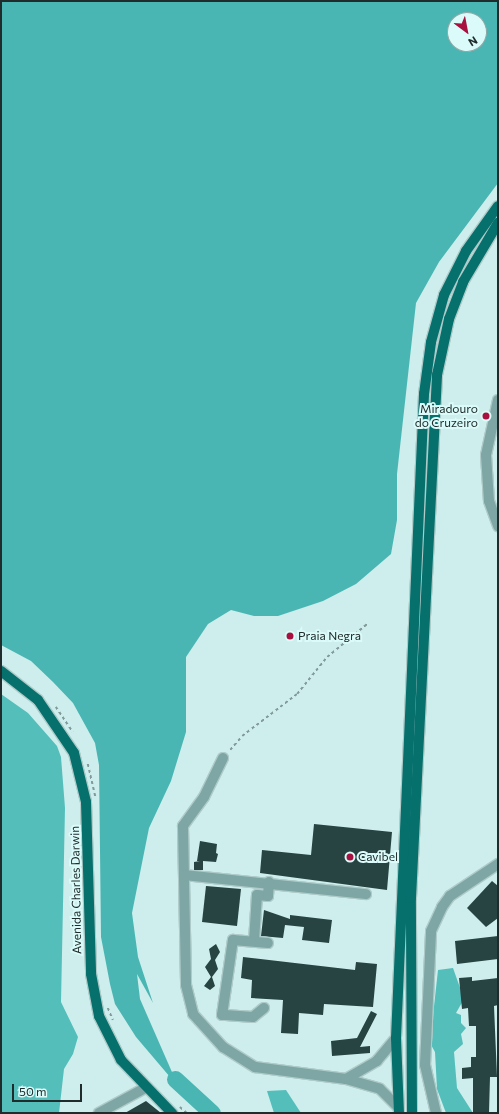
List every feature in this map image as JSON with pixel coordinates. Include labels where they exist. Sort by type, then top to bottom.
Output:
[{"type":"main road","points":[[399,1110],[396,1038],[426,369],[436,319],[447,288],[466,251],[498,206]]},
{"type":"main road","points":[[412,1113],[411,898],[437,375],[449,319],[462,282],[498,223]]},
{"type":"main road","name":"Avenida Charles Darwin","points":[[1,671],[22,685],[50,714],[80,771],[87,818],[94,997],[112,1045],[145,1088],[172,1113]]},
{"type":"street","points":[[498,400],[497,418],[486,455],[489,501],[498,526]]},
{"type":"street","points":[[223,758],[204,797],[183,826],[186,986],[193,1014],[200,1025],[239,1060],[255,1067],[346,1079],[380,1089],[399,1110]]},
{"type":"street","points":[[436,1113],[425,1065],[431,931],[442,907],[450,896],[498,864]]},
{"type":"street","points":[[184,875],[268,882],[366,894]]},
{"type":"street","points":[[254,942],[257,895],[268,896],[268,882]]},
{"type":"street","points":[[264,1008],[253,1016],[222,1015],[233,940],[268,943]]},
{"type":"street","points":[[346,1079],[377,1061],[396,1038]]},
{"type":"street","points":[[98,1113],[145,1088]]},
{"type":"path","points":[[223,758],[242,736],[297,694],[327,657],[367,624]]},
{"type":"shaded area","points":[[1,1],[498,1],[498,183],[439,262],[416,303],[397,474],[397,520],[391,554],[356,584],[323,601],[278,616],[254,616],[231,610],[208,624],[186,657],[186,732],[171,781],[149,828],[132,913],[138,957],[153,1003],[137,974],[140,999],[175,1079],[170,1077],[136,1037],[115,1004],[110,984],[101,937],[99,765],[95,743],[73,703],[31,661],[1,645]]},
{"type":"shaded area","points":[[1,694],[28,713],[57,746],[61,757],[65,808],[61,1002],[78,1037],[73,1054],[64,1069],[59,1113],[1,1113]]},
{"type":"shaded area","points":[[453,968],[464,999],[456,1013],[461,1015],[461,1023],[466,1028],[461,1034],[463,1044],[454,1052],[457,1088],[473,1113],[446,1113],[437,1089],[435,1052],[430,1043],[438,970]]},
{"type":"shaded area","points":[[286,1090],[301,1113],[274,1113],[267,1091]]},
{"type":"building","name":"Cavibel","points":[[314,824],[392,832],[387,890],[260,873],[262,850],[311,855]]},
{"type":"building","points":[[200,841],[217,844],[216,853],[218,854],[216,862],[203,861],[203,870],[194,870],[194,862],[200,861],[197,861]]},
{"type":"building","points":[[492,881],[498,886],[498,918],[486,927],[467,908]]},
{"type":"building","points":[[206,886],[241,889],[237,926],[202,922]]},
{"type":"building","points":[[264,910],[290,919],[290,915],[332,920],[329,943],[302,940],[304,927],[285,925],[283,938],[261,936]]},
{"type":"building","points":[[498,936],[498,959],[457,964],[455,941]]},
{"type":"building","points":[[216,944],[220,952],[215,960],[218,969],[212,977],[215,986],[210,990],[204,986],[211,977],[205,967],[211,959],[209,949]]},
{"type":"building","points":[[243,957],[355,970],[356,962],[377,964],[373,1007],[324,1004],[323,1015],[299,1013],[298,1034],[281,1033],[283,1000],[251,998],[252,980],[241,978]]},
{"type":"building","points":[[472,977],[472,981],[498,978],[498,1005],[494,1006],[497,1077],[490,1077],[489,1113],[473,1113],[473,1078],[462,1079],[462,1068],[471,1067],[471,1057],[476,1057],[476,1026],[469,1026],[468,1008],[462,1009],[459,978]]},
{"type":"building","points":[[371,1011],[377,1014],[360,1047],[370,1046],[370,1053],[332,1056],[331,1041],[357,1038]]},
{"type":"building","points":[[146,1101],[161,1113],[125,1113]]},
{"type":"waterway","points":[[175,1079],[212,1113]]},
{"type":"place","name":"Miradouro do Cruzeiro","points":[[486,416]]},
{"type":"place","name":"Praia Negra","points":[[290,636]]},
{"type":"place","name":"Cavibel","points":[[350,857]]}]
